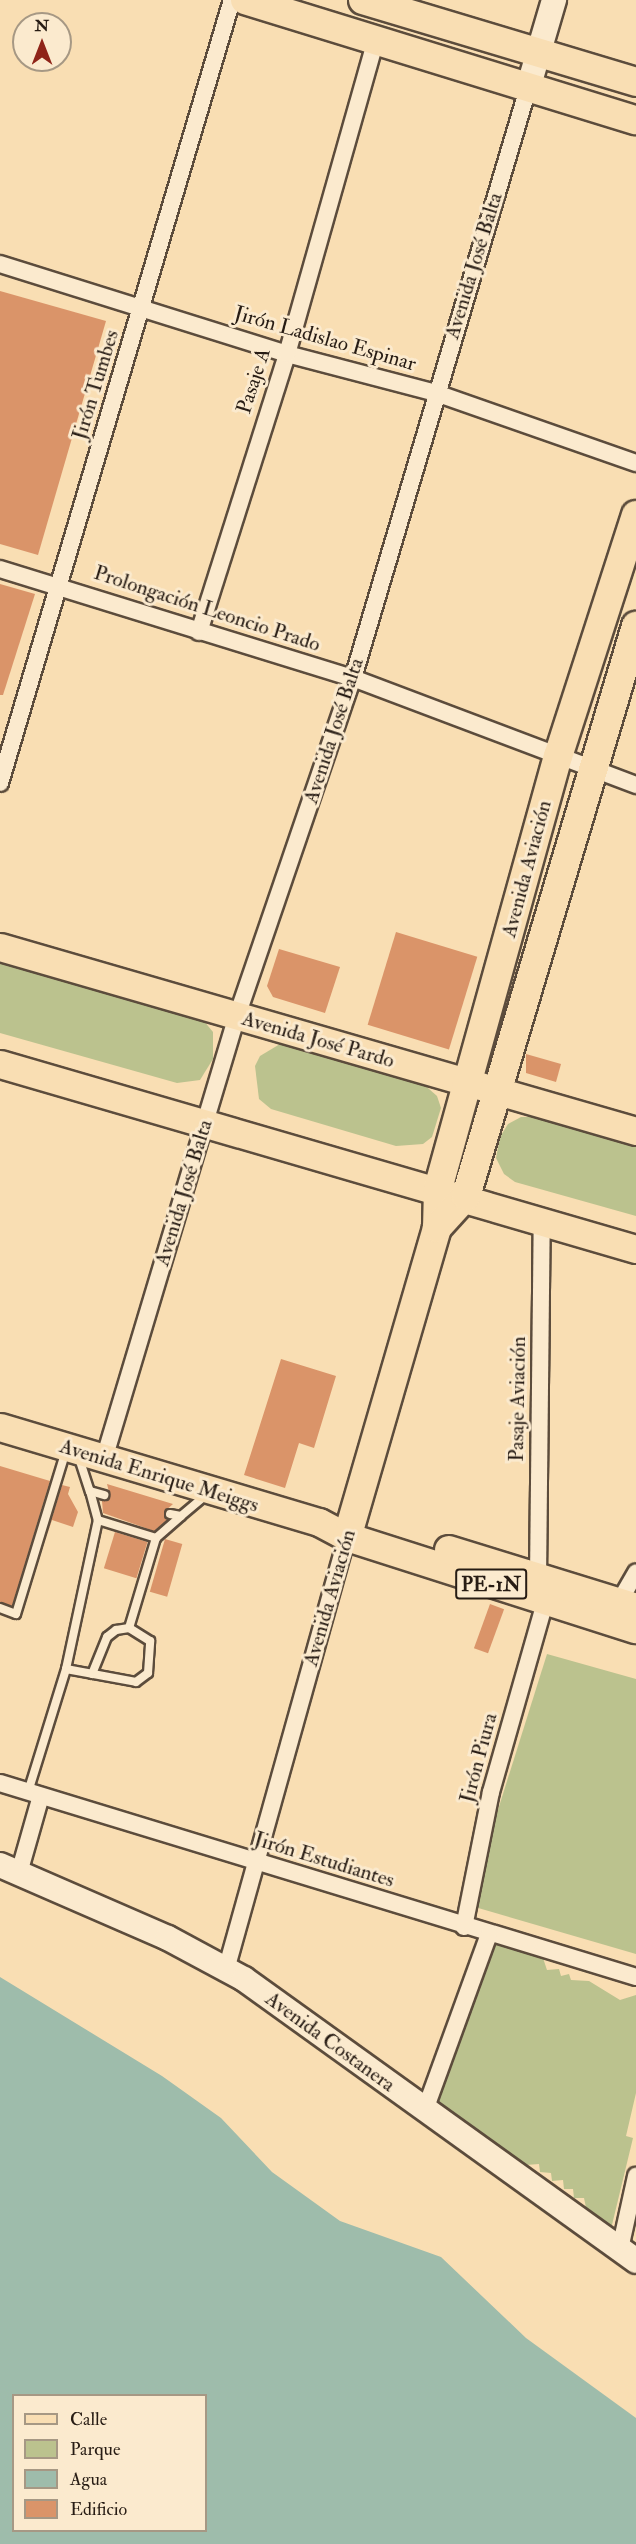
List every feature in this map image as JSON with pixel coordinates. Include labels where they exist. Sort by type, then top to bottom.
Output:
[{"type":"highway","points":[[246,0],[529,85],[636,120]]},
{"type":"highway","points":[[363,0],[636,82]]},
{"type":"highway","name":"Avenida Aviación","points":[[350,1528],[437,1228],[438,1188],[558,756],[636,515]]},
{"type":"highway","name":"Avenida Aviación","points":[[437,1228],[466,1196],[591,767],[636,626]]},
{"type":"highway","name":"Avenida Enrique Meiggs","points":[[350,1528],[542,1590],[636,1629]]},
{"type":"highway","name":"Avenida Enrique Meiggs","points":[[542,1590],[627,1605]]},
{"type":"main road","name":"Avenida José Balta","points":[[529,85],[554,0]]},
{"type":"main road","name":"Avenida José Pardo","points":[[0,947],[636,1131]]},
{"type":"main road","points":[[0,1064],[466,1196],[636,1249]]},
{"type":"main road","name":"Avenida Enrique Meiggs","points":[[0,1427],[211,1491],[319,1522],[350,1528]]},
{"type":"main road","name":"Avenida Costanera","points":[[10,1869],[168,1938],[226,1970],[628,2255]]},
{"type":"street","name":"Jirón Tumbes","points":[[0,783],[143,307],[232,0]]},
{"type":"street","name":"Pasaje A","points":[[199,632],[287,354],[376,39]]},
{"type":"street","name":"Avenida José Balta","points":[[104,1459],[237,1016],[353,678],[529,85]]},
{"type":"street","name":"Jirón Ladislao Espinar","points":[[0,264],[287,354],[436,393],[636,463]]},
{"type":"street","name":"Prolongación Leoncio Prado","points":[[0,569],[59,585],[199,632],[353,678],[636,785]]},
{"type":"street","name":"Pasaje Aviación","points":[[542,1221],[542,1590]]},
{"type":"street","name":"Avenida Aviación","points":[[226,1970],[350,1528]]},
{"type":"street","points":[[627,1605],[636,1572]]},
{"type":"street","name":"Jirón Piura","points":[[464,1927],[491,1792],[542,1590]]},
{"type":"street","name":"Jirón Estudiantes","points":[[0,1783],[464,1927],[636,1977]]},
{"type":"street","points":[[10,1869],[34,1794]]},
{"type":"street","points":[[425,2110],[489,1934]]},
{"type":"street","points":[[628,2255],[636,2176]]},
{"type":"lane","points":[[34,1794],[66,1669],[98,1520],[90,1491],[72,1450]]},
{"type":"lane","points":[[0,1608],[16,1614],[72,1450]]},
{"type":"lane","points":[[90,1491],[104,1495]]},
{"type":"lane","points":[[129,1628],[156,1538],[211,1491]]},
{"type":"lane","points":[[170,1514],[181,1516]]},
{"type":"lane","points":[[98,1520],[156,1538]]},
{"type":"lane","points":[[66,1669],[125,1683],[147,1673],[152,1645],[129,1628]]},
{"type":"lane","points":[[92,1674],[107,1637],[129,1628]]},
{"type":"green space","points":[[0,958],[199,1015],[213,1032],[213,1059],[200,1080],[177,1083],[0,1033]]},
{"type":"green space","points":[[280,1044],[420,1081],[437,1096],[441,1108],[432,1137],[423,1144],[396,1146],[271,1109],[259,1099],[255,1066],[260,1056]]},
{"type":"green space","points":[[521,1117],[539,1117],[636,1145],[636,1216],[515,1182],[504,1174],[496,1158],[500,1137],[508,1124]]},
{"type":"green space","points":[[547,1654],[636,1679],[636,1954],[468,1905]]},
{"type":"green space","points":[[497,1940],[541,1952],[547,1970],[559,1969],[561,1976],[569,1974],[571,1980],[589,1981],[620,2000],[636,1995],[636,2093],[626,2136],[633,2138],[611,2229],[589,2222],[584,2198],[574,2198],[573,2189],[564,2189],[563,2180],[552,2181],[551,2173],[540,2172],[539,2164],[512,2166],[433,2101]]},
{"type":"water","points":[[0,1977],[162,2076],[221,2118],[272,2172],[340,2221],[441,2257],[526,2338],[636,2418],[636,2544],[0,2544]]},
{"type":"building","points":[[0,291],[106,321],[38,555],[0,544]]},
{"type":"building","points":[[0,584],[35,594],[3,695],[0,695]]},
{"type":"building","points":[[396,932],[477,957],[449,1050],[368,1025]]},
{"type":"building","points":[[279,949],[340,967],[325,1013],[273,997],[267,986]]},
{"type":"building","points":[[526,1054],[561,1064],[556,1082],[526,1073]]},
{"type":"building","points":[[281,1359],[336,1376],[314,1448],[299,1443],[285,1488],[244,1475]]},
{"type":"building","points":[[0,1466],[50,1481],[12,1606],[0,1602]]},
{"type":"building","points":[[107,1484],[173,1504],[164,1512],[167,1520],[154,1531],[103,1513],[102,1501],[110,1496]]},
{"type":"building","points":[[62,1485],[70,1487],[68,1494],[78,1512],[73,1527],[52,1520],[45,1541]]},
{"type":"building","points":[[115,1532],[148,1542],[136,1578],[104,1568]]},
{"type":"building","points":[[165,1539],[182,1544],[167,1597],[150,1592]]},
{"type":"building","points":[[490,1604],[504,1609],[488,1653],[474,1648]]}]
